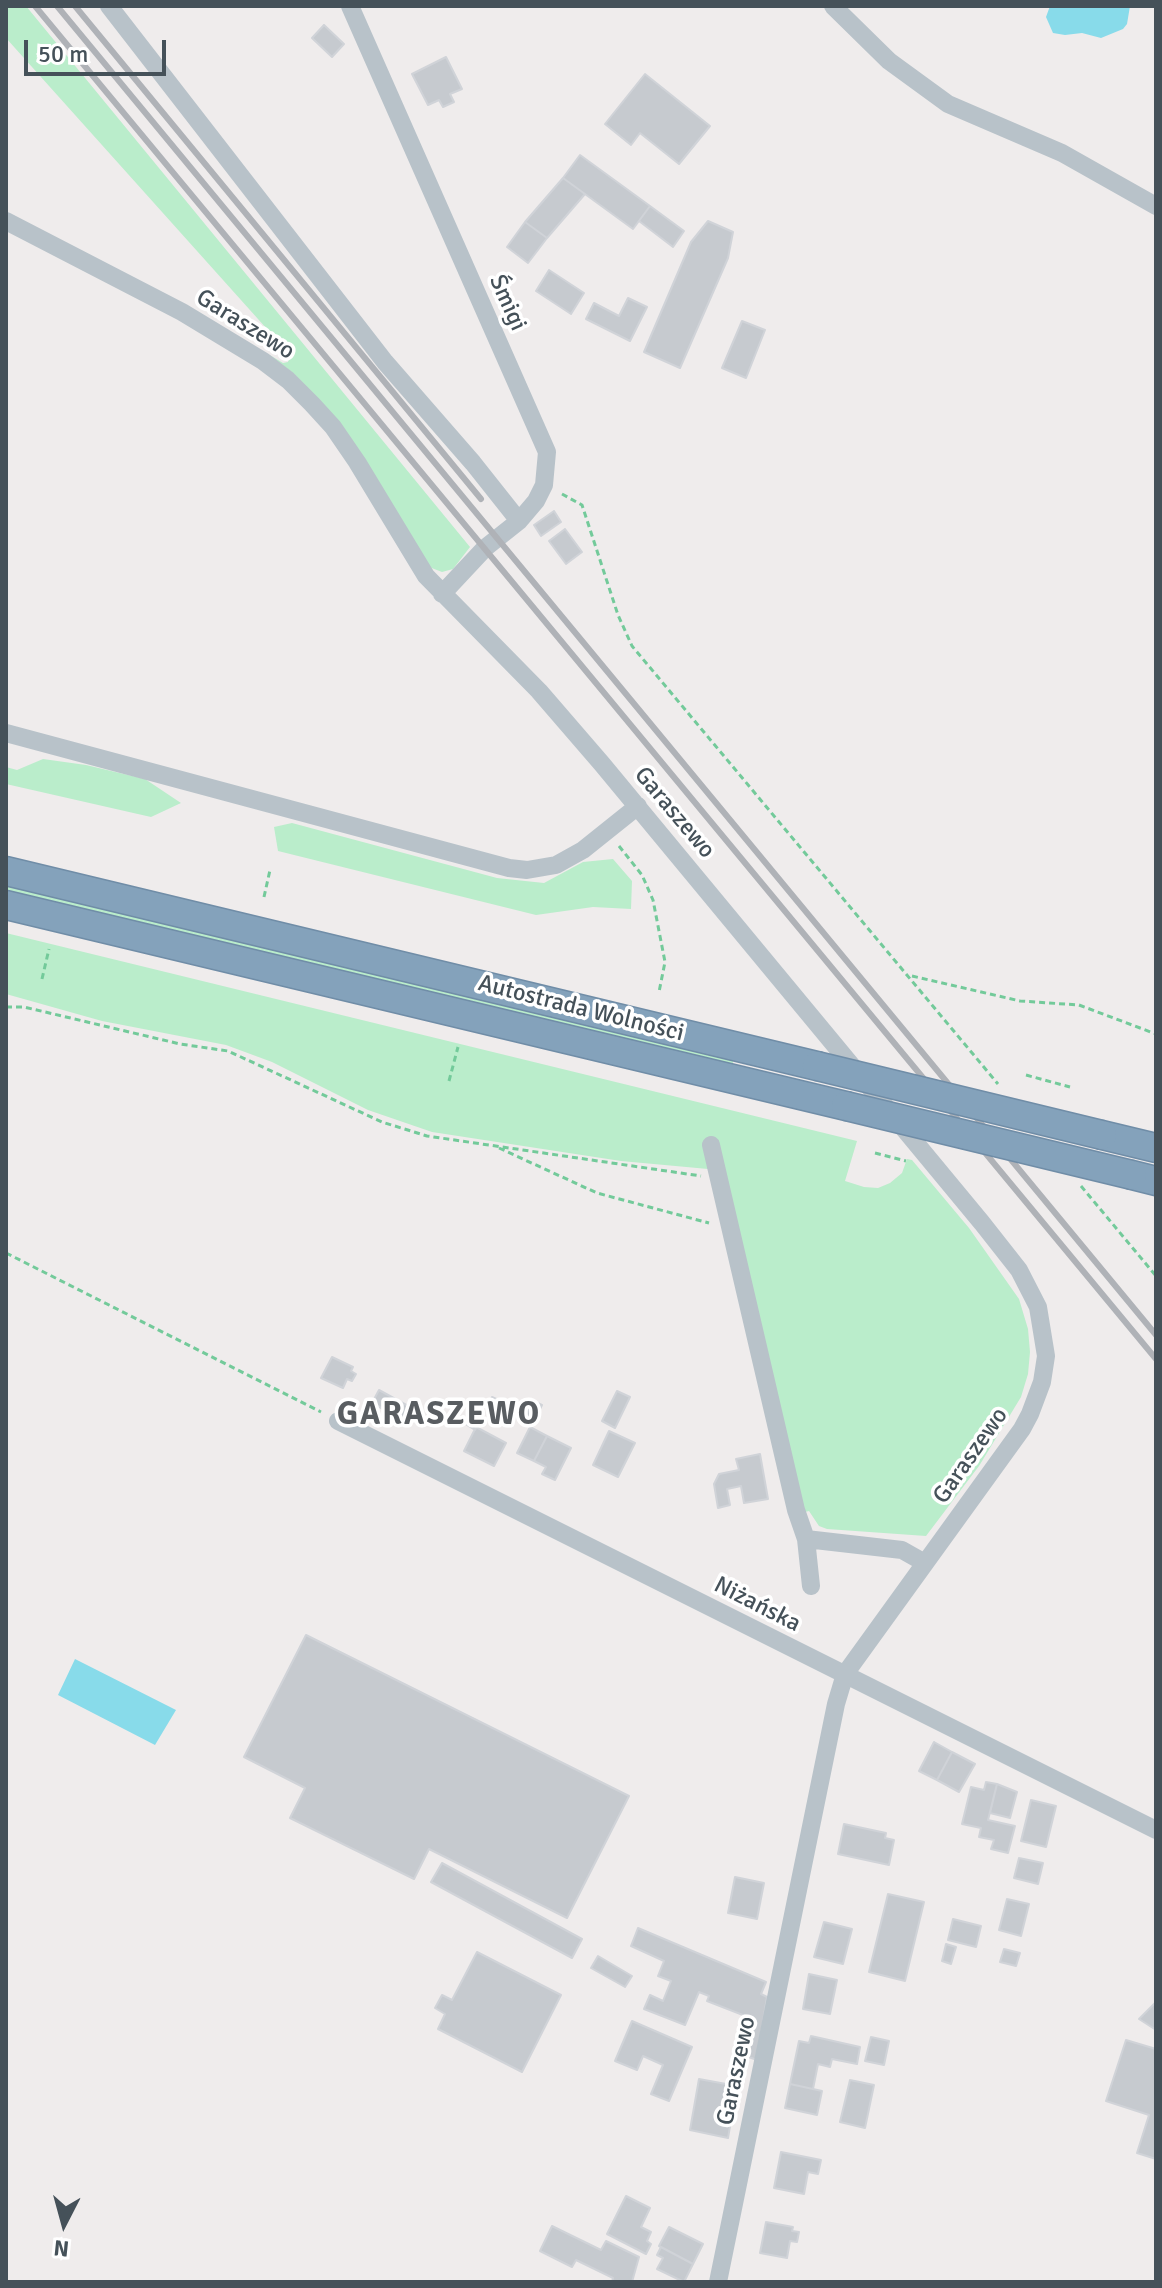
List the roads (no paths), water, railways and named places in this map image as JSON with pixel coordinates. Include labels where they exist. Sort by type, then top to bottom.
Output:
[{"type":"highway","name":"Autostrada Wolności","points":[[6,871],[1156,1148]]},
{"type":"highway","name":"Autostrada Wolności","points":[[6,905],[1144,1178]]},
{"type":"street","points":[[109,6],[385,362],[519,521],[485,548],[442,594]]},
{"type":"street","name":"Śmigi","points":[[350,6],[547,452],[544,485],[536,501],[519,521]]},
{"type":"street","points":[[833,6],[889,61],[948,104],[1062,153],[1156,206]]},
{"type":"street","name":"Garaszewo","points":[[6,221],[182,312],[263,361],[288,380],[333,427],[373,485],[426,576],[539,691],[638,806],[982,1223],[1019,1270],[1038,1307],[1046,1356],[1042,1382],[1030,1414],[845,1674],[836,1704],[718,2282]]},
{"type":"street","points":[[6,733],[509,868],[527,870],[556,865],[583,850],[638,806]]},
{"type":"street","points":[[711,1145],[796,1510],[806,1539],[811,1586]]},
{"type":"street","name":"Niżańska","points":[[338,1421],[1156,1830]]},
{"type":"street","points":[[806,1539],[902,1550],[925,1563]]},
{"type":"water","points":[[1050,6],[1130,6],[1123,29],[1101,38],[1082,33],[1053,33],[1046,17]]},
{"type":"water","points":[[75,1659],[176,1710],[155,1745],[58,1695]]},
{"type":"railway","points":[[35,6],[1156,1359]]},
{"type":"railway","points":[[57,6],[1156,1335]]},
{"type":"railway","points":[[75,6],[481,499]]},
{"type":"district","name":"GARASZEWO","points":[[439,1416]]}]
